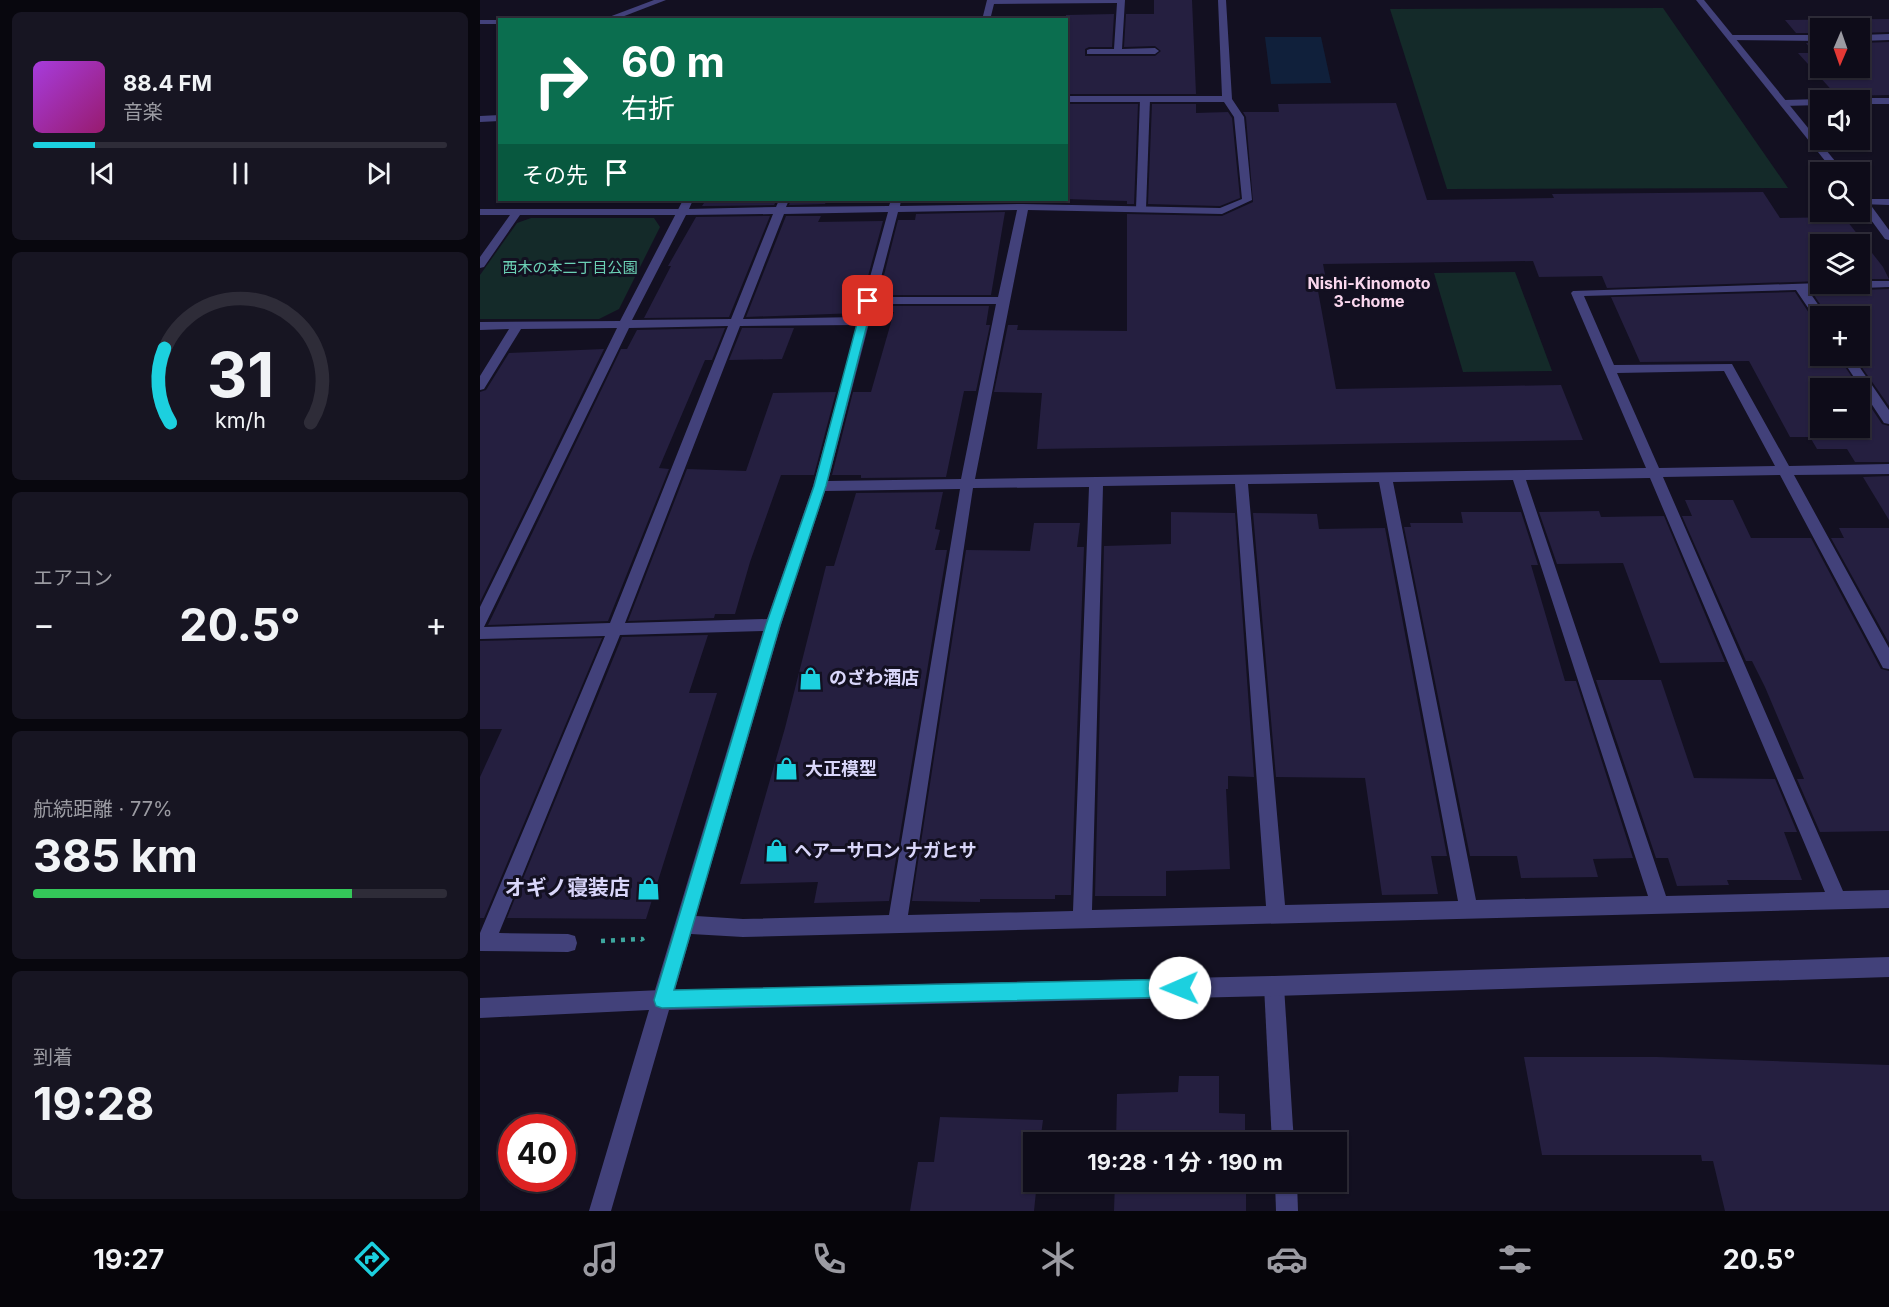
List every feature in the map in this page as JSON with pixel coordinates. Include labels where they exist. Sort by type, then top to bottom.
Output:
[{"type":"street","points":[[611,18],[662,0]]},
{"type":"street","points":[[480,212],[681,212],[782,205],[1023,203],[1222,211],[1247,200],[1239,117],[1227,99],[1222,0]]},
{"type":"street","points":[[1700,0],[1831,162]]},
{"type":"street","points":[[987,18],[991,1],[1121,1],[1118,51]]},
{"type":"street","points":[[480,22],[498,22]]},
{"type":"street","points":[[1870,38],[1889,37]]},
{"type":"street","points":[[1731,38],[1810,38]]},
{"type":"street","points":[[1090,52],[1155,51]]},
{"type":"street","points":[[1068,99],[1227,99]]},
{"type":"street","points":[[1141,209],[1145,99]]},
{"type":"street","points":[[1870,101],[1889,101]]},
{"type":"street","points":[[1784,103],[1810,102]]},
{"type":"street","points":[[480,119],[498,118]]},
{"type":"street","points":[[480,622],[624,325],[687,201]]},
{"type":"street","points":[[1870,201],[1889,202]]},
{"type":"street","points":[[897,923],[967,484],[1001,300],[1023,203]]},
{"type":"street","points":[[600,1211],[773,625],[820,486],[895,204]]},
{"type":"street","points":[[568,943],[483,942],[615,629],[782,205]]},
{"type":"street","points":[[1870,211],[1889,237]]},
{"type":"street","points":[[480,266],[518,212]]},
{"type":"street","points":[[1838,900],[1577,294],[1889,284]]},
{"type":"street","points":[[1800,287],[1813,306]]},
{"type":"street","points":[[868,301],[1001,300]]},
{"type":"street","points":[[480,326],[863,321]]},
{"type":"street","points":[[480,386],[517,326]]},
{"type":"street","points":[[1853,366],[1889,420]]},
{"type":"street","points":[[1610,369],[1728,367],[1889,663]]},
{"type":"street","points":[[820,486],[1889,469]]},
{"type":"street","points":[[1518,475],[1660,905]]},
{"type":"street","points":[[1384,477],[1468,910]]},
{"type":"street","points":[[1241,479],[1276,914]]},
{"type":"street","points":[[1082,919],[1096,481]]},
{"type":"street","points":[[480,633],[773,625]]},
{"type":"street","points":[[685,924],[742,928],[1889,899]]},
{"type":"street","points":[[480,1008],[662,1000],[1274,986],[1889,967]]},
{"type":"street","points":[[1274,986],[1282,1132]]},
{"type":"street","points":[[1286,1192],[1287,1211]]},
{"type":"path","points":[[568,943],[642,939],[643,945]]},
{"type":"green space","points":[[1663,8],[1788,188],[1447,189],[1390,9]]},
{"type":"green space","name":"西木の本二丁目公園","points":[[531,218],[654,218],[660,227],[619,309],[599,319],[480,319],[480,275],[517,223]]},
{"type":"green space","points":[[1515,272],[1552,371],[1463,372],[1434,273]]},
{"type":"water","points":[[1265,37],[1321,37],[1331,83],[1271,84]]},
{"type":"building","points":[[1154,0],[1192,0],[1196,94],[1068,94],[1068,18],[1066,15],[1114,14],[1112,47],[1089,47],[1085,49],[1085,56],[1155,56],[1161,51],[1155,46],[1124,47],[1126,14],[1154,14]]},
{"type":"building","points":[[1870,19],[1889,19],[1889,32],[1870,33]]},
{"type":"building","points":[[1785,20],[1810,20],[1810,33],[1796,33]]},
{"type":"building","points":[[1889,42],[1889,95],[1870,95],[1870,90],[1832,90],[1821,78],[1870,78],[1870,43]]},
{"type":"building","points":[[1798,53],[1810,53],[1810,66]]},
{"type":"building","points":[[1396,103],[1427,200],[1554,198],[1552,194],[1763,192],[1780,218],[1810,218],[1810,222],[1848,222],[1857,234],[1810,234],[1810,281],[1607,288],[1602,276],[1539,277],[1533,261],[1323,264],[1326,280],[1316,280],[1336,389],[1561,385],[1583,440],[1037,449],[1042,393],[994,392],[1008,325],[1018,325],[1017,330],[1127,331],[1127,214],[1222,216],[1253,202],[1246,117],[1243,112],[1279,112],[1278,104]]},
{"type":"building","points":[[1068,104],[1138,104],[1134,204],[1127,204],[1127,201],[1068,199]]},
{"type":"building","points":[[1152,104],[1196,104],[1196,113],[1228,112],[1232,118],[1240,198],[1220,206],[1148,204]]},
{"type":"building","points":[[705,201],[776,201],[774,205],[702,206]]},
{"type":"building","points":[[791,201],[826,201],[825,204],[789,205]]},
{"type":"building","points":[[920,201],[1007,201],[1007,202],[919,203]]},
{"type":"building","points":[[1005,212],[991,295],[879,295],[898,220],[915,220],[916,214]]},
{"type":"building","points":[[770,216],[729,317],[644,318],[671,266],[668,266],[696,217]]},
{"type":"building","points":[[786,216],[821,216],[818,222],[883,221],[858,313],[746,317]]},
{"type":"building","points":[[1870,250],[1883,267],[1889,279],[1870,279]]},
{"type":"building","points":[[1889,289],[1889,406],[1861,366],[1870,366],[1870,306],[1821,306],[1813,294],[1870,294],[1870,290]]},
{"type":"building","points":[[1795,292],[1810,314],[1810,366],[1845,366],[1852,378],[1810,378],[1810,437],[1790,437],[1749,361],[1640,362],[1611,297]]},
{"type":"building","points":[[876,306],[989,306],[986,325],[990,325],[976,391],[964,391],[946,477],[861,478],[861,475],[832,475],[853,392],[871,392],[894,312],[874,313]]},
{"type":"building","points":[[725,328],[712,360],[705,360],[659,468],[669,469],[608,621],[488,625],[621,349],[627,349],[637,330]]},
{"type":"building","points":[[742,328],[794,328],[782,359],[729,360]]},
{"type":"building","points":[[604,349],[480,602],[480,392],[486,390],[509,353]]},
{"type":"building","points":[[836,392],[814,475],[781,475],[750,562],[735,614],[715,614],[714,618],[628,621],[687,469],[746,471],[773,393]]},
{"type":"building","points":[[1870,406],[1882,424],[1889,426],[1889,462],[1855,462],[1847,449],[1817,449],[1811,438],[1870,438]]},
{"type":"building","points":[[1889,476],[1889,520],[1863,477]]},
{"type":"building","points":[[943,492],[935,529],[940,530],[935,550],[947,550],[889,901],[814,903],[818,882],[740,884],[785,728],[826,566],[834,566],[856,493]]},
{"type":"building","points":[[1685,500],[1733,500],[1751,538],[1811,538],[1881,669],[1889,671],[1889,831],[1820,832],[1797,779],[1804,779],[1765,687],[1752,661],[1746,661],[1682,516],[1692,516]]},
{"type":"building","points":[[1599,511],[1601,517],[1664,516],[1725,662],[1660,663],[1623,563],[1557,564],[1539,512]]},
{"type":"building","points":[[1171,512],[1235,513],[1254,777],[1228,776],[1228,789],[1226,789],[1230,869],[1166,871],[1166,896],[1095,896],[1104,546],[1171,544]]},
{"type":"building","points":[[1461,512],[1521,512],[1538,565],[1531,565],[1565,681],[1576,681],[1633,858],[1593,859],[1598,877],[1521,878],[1517,856],[1470,856],[1404,527],[1411,527],[1410,523],[1463,523]]},
{"type":"building","points":[[1253,513],[1317,514],[1319,529],[1385,528],[1447,856],[1431,856],[1438,894],[1382,895],[1365,778],[1276,777]]},
{"type":"building","points":[[1034,523],[1080,523],[1077,547],[1084,547],[1071,895],[1055,895],[1055,899],[980,899],[980,902],[912,901],[966,550],[1030,551]]},
{"type":"building","points":[[1839,528],[1889,528],[1889,643],[1831,538],[1844,538]]},
{"type":"building","points":[[708,635],[689,693],[717,693],[646,919],[507,918],[622,637]]},
{"type":"building","points":[[602,638],[484,918],[480,918],[480,777],[502,729],[480,729],[480,641]]},
{"type":"building","points":[[1596,680],[1661,680],[1694,778],[1775,779],[1797,832],[1784,832],[1802,880],[1727,880],[1729,885],[1677,886],[1668,858],[1656,858]]},
{"type":"building","points":[[1524,1057],[1657,1057],[1889,1065],[1889,1211],[1725,1211],[1713,1161],[1702,1161],[1701,1155],[1542,1155]]},
{"type":"building","points":[[1179,1076],[1219,1076],[1219,1113],[1245,1114],[1245,1132],[1116,1132],[1117,1094],[1178,1092]]},
{"type":"building","points":[[940,1117],[1043,1120],[1041,1132],[1023,1132],[1023,1192],[1036,1192],[1034,1211],[910,1211],[918,1162],[934,1162]]},
{"type":"building","points":[[1115,1192],[1246,1192],[1246,1211],[1114,1211]]},
{"type":"place","name":"のざわ酒店","points":[[811,678]]},
{"type":"place","name":"大正模型","points":[[787,769]]},
{"type":"place","name":"ヘアーサロン ナガヒサ","points":[[776,851]]},
{"type":"place","name":"オギノ寝装店","points":[[648,888]]},
{"type":"district","name":"Nishi-Kinomoto 3-chome","points":[[1369,292]]},
{"type":"route","points":[[868,301],[820,486],[773,625],[662,1000],[1180,988]]}]
